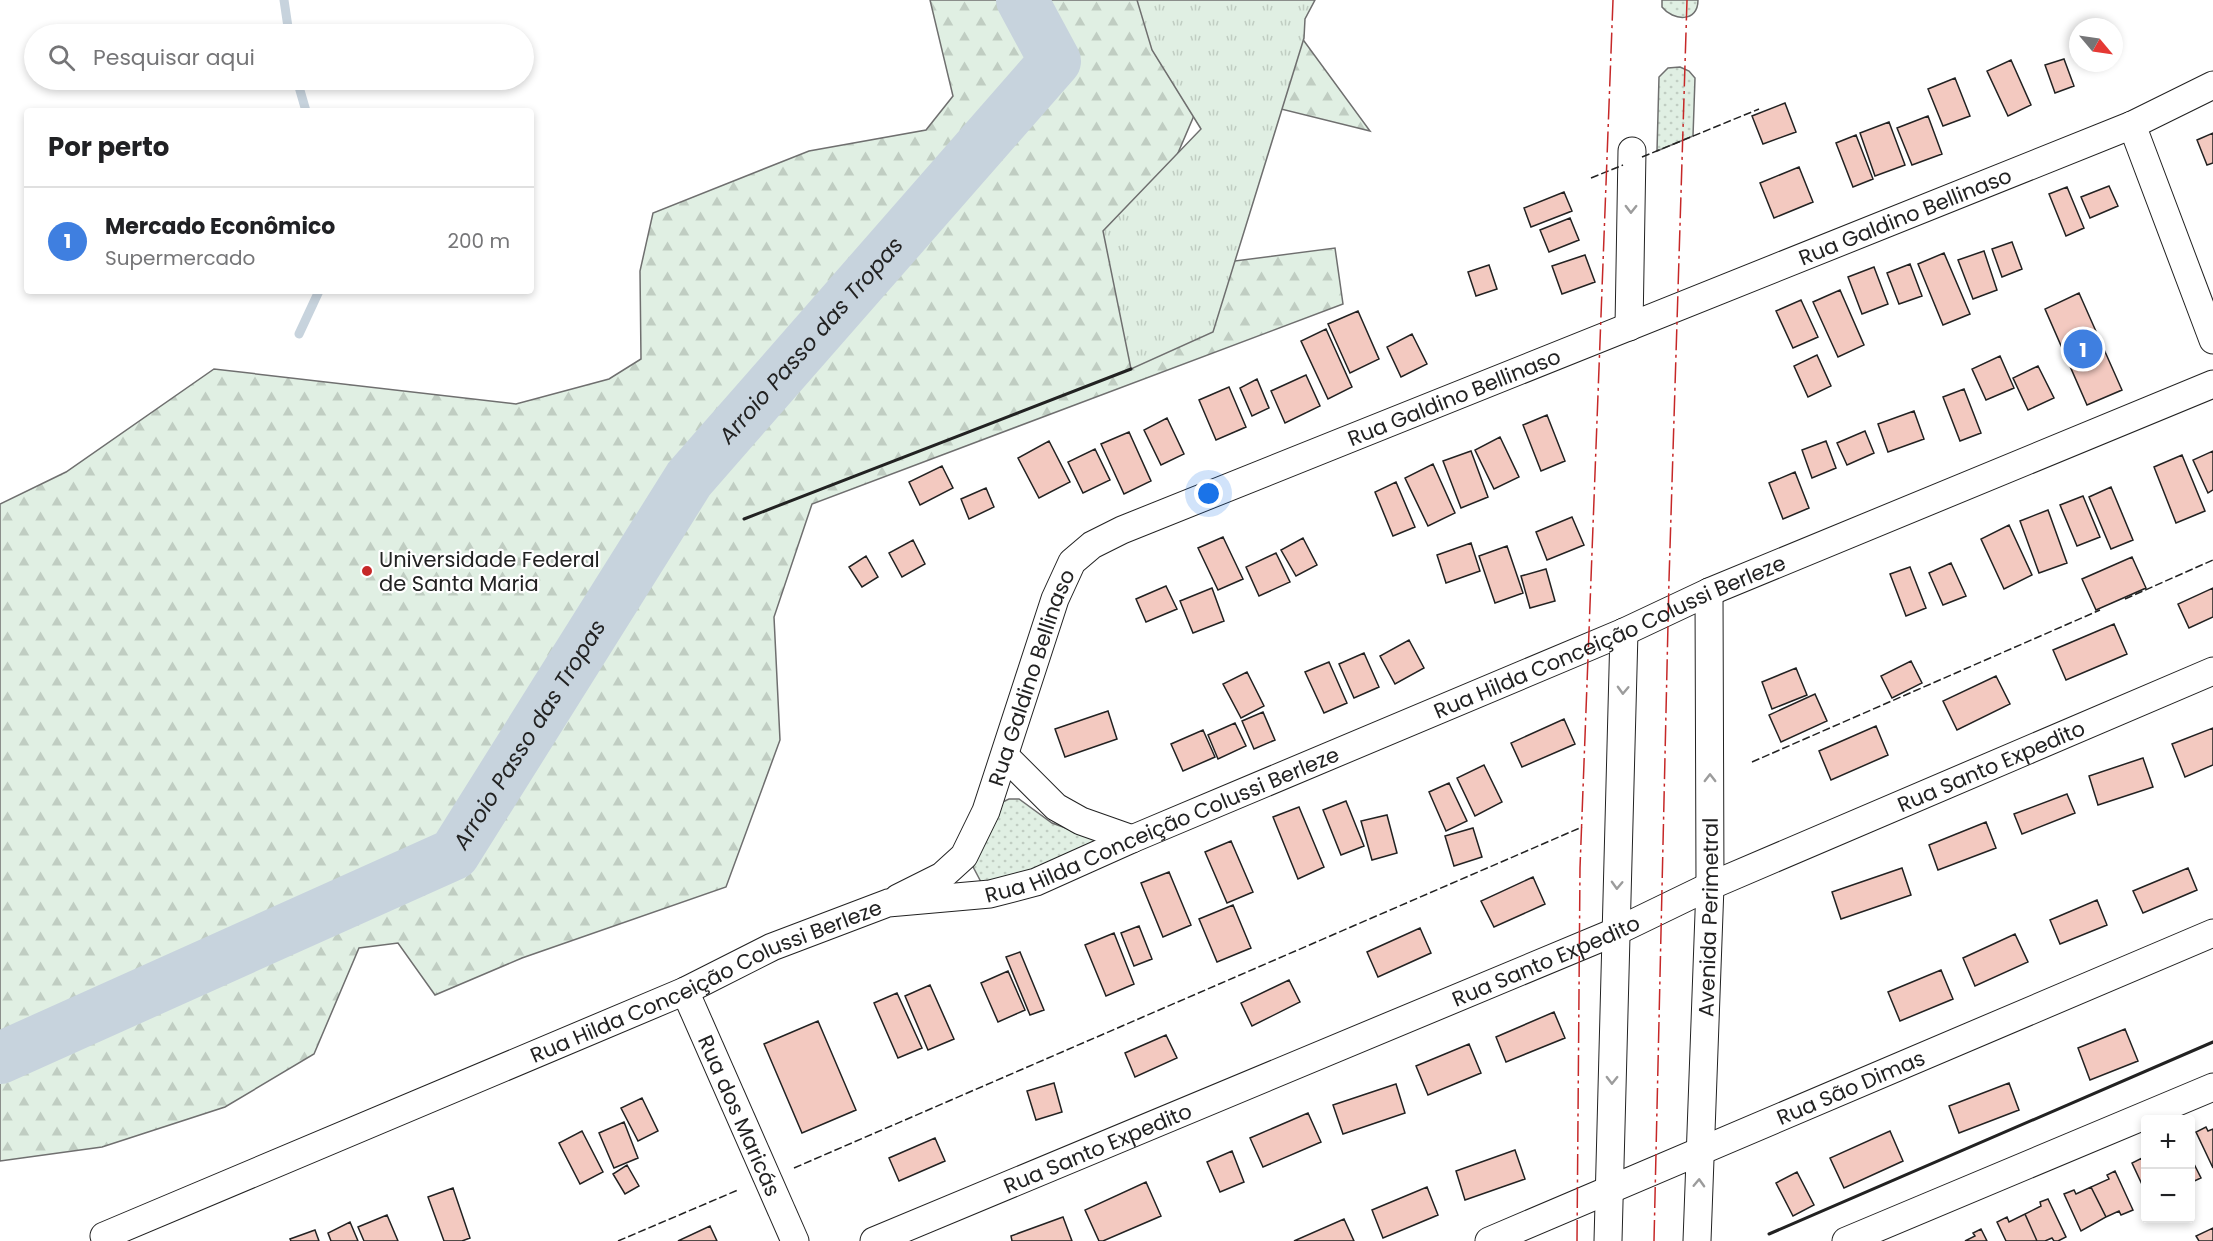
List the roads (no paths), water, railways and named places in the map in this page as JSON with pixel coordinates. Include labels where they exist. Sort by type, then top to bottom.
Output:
[{"type":"street","name":"Rua Galdino Bellinaso","points":[[888,903],[942,876],[964,856],[986,811],[1055,599],[1072,562],[1092,544],[2132,125],[2213,85]]},
{"type":"street","points":[[2132,125],[2213,340]]},
{"type":"street","points":[[1629,327],[1632,150]]},
{"type":"street","name":"Rua Hilda Conceição Colussi Berleze","points":[[104,1236],[685,991],[772,947],[888,903],[976,896],[1036,882],[1132,839],[1624,632],[1709,592],[2213,384]]},
{"type":"street","name":"Avenida Perimetral","points":[[1697,1241],[1710,886],[1709,592]]},
{"type":"street","points":[[1608,1241],[1624,632]]},
{"type":"street","name":"Rua Santo Expedito","points":[[874,1241],[1615,932],[1710,886],[2213,671]]},
{"type":"street","points":[[1005,756],[1056,807],[1081,821],[1132,839]]},
{"type":"street","points":[[957,863],[976,896]]},
{"type":"street","name":"Rua São Dimas","points":[[1489,1241],[2213,933]]},
{"type":"street","name":"Rua dos Maricás","points":[[685,991],[795,1241]]},
{"type":"street","points":[[1846,1241],[2213,1087]]},
{"type":"waterway","points":[[284,0],[288,24]]},
{"type":"waterway","name":"Arroio Passo das Tropas","points":[[0,1058],[454,854],[689,479],[1055,61],[1022,0]]},
{"type":"waterway","points":[[300,90],[305,108]]},
{"type":"waterway","points":[[299,334],[318,294]]},
{"type":"place","name":"Mercado Econômico","points":[[2083,349]]},
{"type":"place","name":"Universidade Federal de Santa Maria","points":[[367,571]]}]
